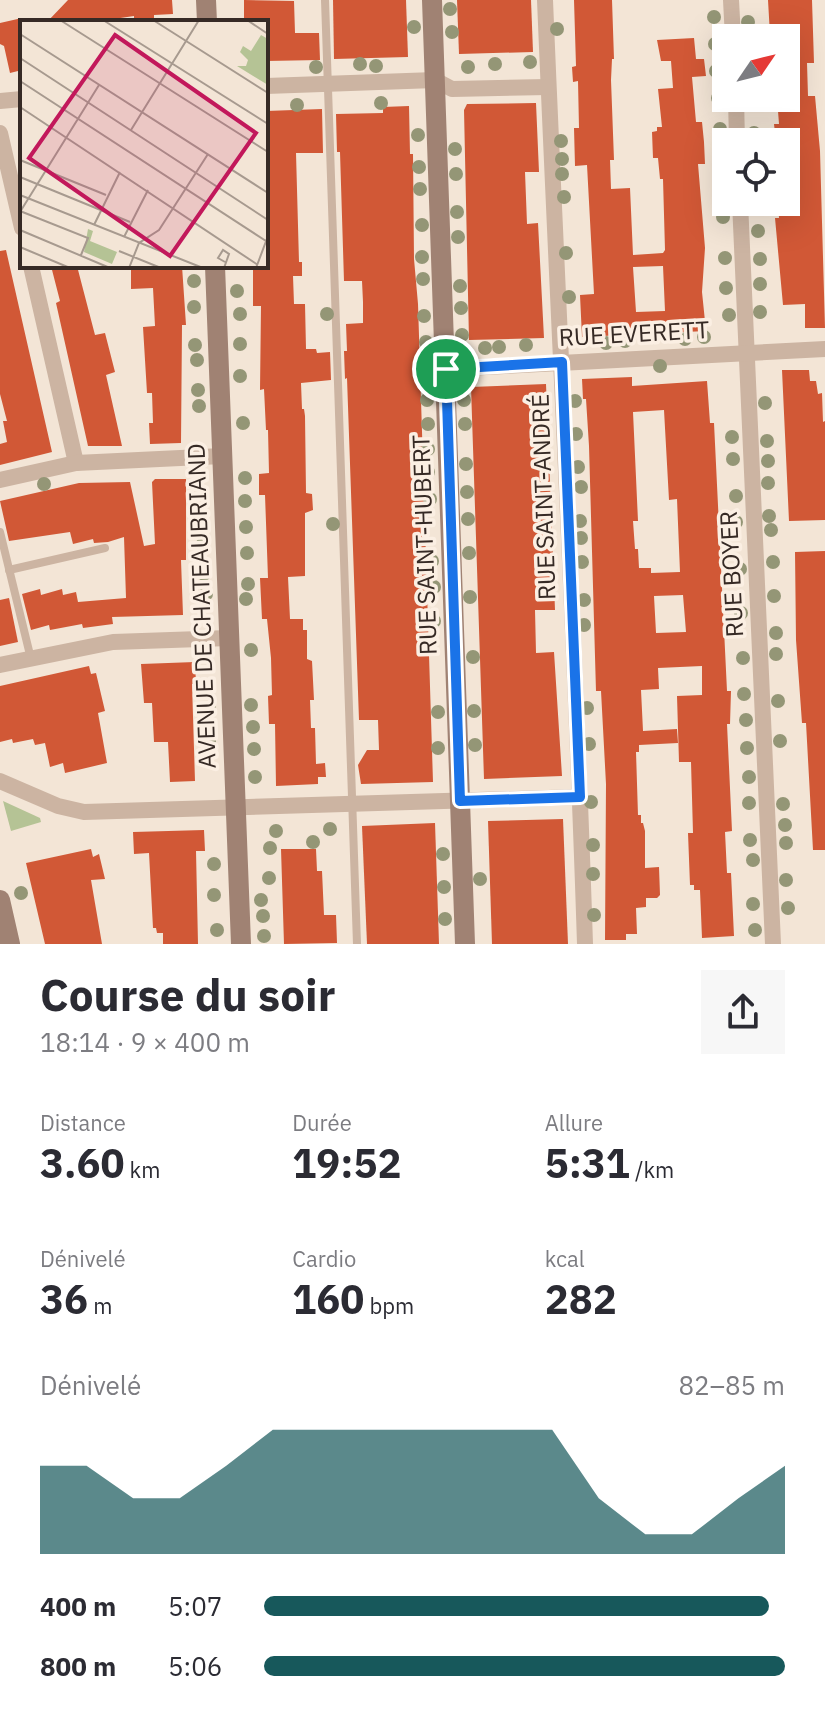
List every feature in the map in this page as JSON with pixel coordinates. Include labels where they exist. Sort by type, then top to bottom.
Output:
[{"type":"street","points":[[206,0],[207,20]]},
{"type":"street","name":"RUE SAINT-HUBERT","points":[[432,0],[465,944]]},
{"type":"street","name":"RUE SAINT-ANDRÉ","points":[[545,0],[585,944]]},
{"type":"street","points":[[731,0],[732,24]]},
{"type":"street","points":[[268,86],[435,80],[452,89],[548,87]]},
{"type":"street","points":[[0,101],[20,99]]},
{"type":"street","points":[[0,133],[20,219]]},
{"type":"street","name":"RUE BOYER","points":[[741,216],[773,944]]},
{"type":"street","points":[[31,268],[76,463]]},
{"type":"street","name":"AVENUE DE CHATEAUBRIAND","points":[[215,268],[241,944]]},
{"type":"street","name":"RUE EVERETT","points":[[446,369],[825,349]]},
{"type":"street","points":[[0,480],[76,463],[222,456]]},
{"type":"street","points":[[0,665],[113,642],[229,638]]},
{"type":"street","points":[[0,781],[58,806],[78,811],[580,797]]},
{"type":"street","points":[[0,900],[10,944]]},
{"type":"lane","points":[[325,0],[357,944]]},
{"type":"lane","points":[[0,532],[31,659]]},
{"type":"lane","points":[[9,570],[105,548]]},
{"type":"green space","points":[[3,801],[40,818],[41,822],[11,831]]},
{"type":"building","points":[[68,0],[172,0],[173,14],[154,15],[154,18],[49,20]]},
{"type":"building","points":[[244,0],[294,1],[295,33],[319,33],[320,60],[268,61],[268,20],[244,20]]},
{"type":"building","points":[[333,0],[406,0],[408,57],[334,59]]},
{"type":"building","points":[[457,0],[531,0],[533,52],[459,54]]},
{"type":"building","points":[[574,0],[612,0],[614,160],[610,160],[611,189],[630,188],[633,255],[663,253],[663,179],[660,179],[658,158],[653,158],[652,132],[662,127],[658,89],[673,88],[671,61],[661,61],[657,40],[694,38],[696,59],[704,59],[706,76],[692,77],[696,122],[702,122],[704,142],[705,164],[698,164],[705,248],[702,292],[706,331],[582,337],[580,295],[594,294],[587,165],[575,166],[574,128],[579,128],[578,81],[573,82],[572,67],[576,66]],"holes":[[[663,266],[665,311],[636,312],[633,267]]]},
{"type":"building","points":[[768,0],[812,0],[814,63],[807,63],[808,96],[815,96],[820,151],[825,328],[805,328],[805,304],[783,305],[775,218],[800,216],[800,128],[774,128],[774,124],[779,124],[778,112],[800,112],[800,24],[769,24]]},
{"type":"building","points":[[22,18],[20,70],[10,73],[4,46],[0,44],[0,23]]},
{"type":"building","points":[[536,103],[539,172],[525,172],[527,224],[538,223],[544,338],[469,340],[464,110],[467,104]]},
{"type":"building","points":[[409,106],[433,782],[361,784],[358,765],[367,750],[379,750],[378,720],[359,720],[344,351],[347,351],[346,324],[363,323],[363,302],[362,281],[344,281],[336,114],[383,113],[383,107]]},
{"type":"building","points":[[322,109],[323,153],[296,153],[302,276],[293,276],[294,304],[305,304],[306,349],[316,349],[317,353],[330,352],[331,380],[301,383],[305,416],[306,493],[312,494],[313,510],[305,513],[305,576],[288,577],[290,619],[303,619],[303,630],[307,630],[307,659],[312,661],[314,700],[310,700],[311,728],[315,728],[316,764],[325,763],[326,777],[318,777],[318,784],[276,786],[275,724],[269,724],[271,658],[267,619],[262,619],[260,578],[268,578],[265,495],[259,495],[259,474],[269,473],[268,430],[264,389],[260,390],[261,306],[253,306],[253,268],[268,268],[268,111]]},
{"type":"building","points":[[6,250],[52,452],[0,465],[0,444],[7,442],[3,421],[7,421],[0,394],[0,251]]},
{"type":"building","points":[[52,268],[78,268],[95,335],[105,333],[115,372],[106,375],[122,446],[88,446],[56,303],[60,301]]},
{"type":"building","points":[[131,268],[182,268],[186,325],[182,325],[181,443],[150,444],[152,393],[147,393],[143,327],[155,326],[153,288],[131,289]]},
{"type":"building","points":[[782,370],[809,370],[810,381],[816,381],[818,394],[822,393],[825,520],[789,521]]},
{"type":"building","points":[[632,377],[632,386],[707,381],[710,423],[714,423],[727,691],[731,691],[730,724],[727,724],[732,831],[725,832],[727,873],[731,873],[734,936],[702,938],[700,890],[694,890],[694,885],[690,885],[688,833],[693,833],[691,762],[679,762],[677,696],[702,695],[702,666],[658,668],[659,689],[641,690],[643,731],[677,729],[678,743],[639,745],[639,752],[636,752],[638,815],[641,815],[645,831],[645,868],[659,867],[660,895],[646,898],[646,907],[636,908],[637,934],[626,934],[626,940],[605,940],[606,784],[601,691],[596,691],[589,446],[582,379]],"holes":[[[664,410],[669,500],[677,499],[680,572],[651,573],[651,568],[639,568],[638,549],[635,549],[633,521],[638,521],[633,412]],[[683,595],[686,632],[656,633],[654,596]]]},
{"type":"building","points":[[546,384],[555,610],[535,610],[536,653],[554,652],[562,776],[484,779],[471,387]]},
{"type":"building","points":[[155,479],[186,479],[186,560],[181,560],[183,615],[112,617],[113,624],[83,628],[82,624],[50,630],[49,625],[31,630],[22,594],[40,589],[41,595],[62,589],[63,595],[76,592],[78,602],[126,598],[124,537],[108,542],[94,543],[93,539],[73,544],[70,532],[9,541],[0,501],[79,483],[130,482],[144,546],[155,544],[152,482]]},
{"type":"building","points":[[825,551],[825,850],[813,850],[806,723],[802,723],[796,640],[795,552]]},
{"type":"building","points":[[9,598],[18,642],[0,646],[0,600]]},
{"type":"building","points":[[195,662],[196,684],[192,684],[195,781],[170,782],[168,742],[154,742],[152,703],[144,703],[141,664]]},
{"type":"building","points":[[89,666],[91,674],[96,673],[105,711],[98,713],[107,763],[65,773],[63,763],[50,767],[45,743],[35,745],[33,739],[0,742],[0,686]]},
{"type":"building","points":[[563,819],[568,944],[492,944],[488,821]]},
{"type":"building","points":[[435,823],[439,944],[367,944],[362,826]]},
{"type":"building","points":[[204,830],[205,851],[196,851],[198,944],[163,944],[163,933],[157,933],[153,928],[149,853],[134,854],[133,832]]},
{"type":"building","points":[[91,849],[93,857],[99,854],[105,879],[91,880],[102,944],[45,944],[26,863]]},
{"type":"building","points":[[281,849],[316,849],[317,871],[322,871],[324,915],[336,915],[337,943],[284,944]]},
{"type":"route","points":[[562,362],[580,797],[460,801],[446,369],[562,362]]}]
